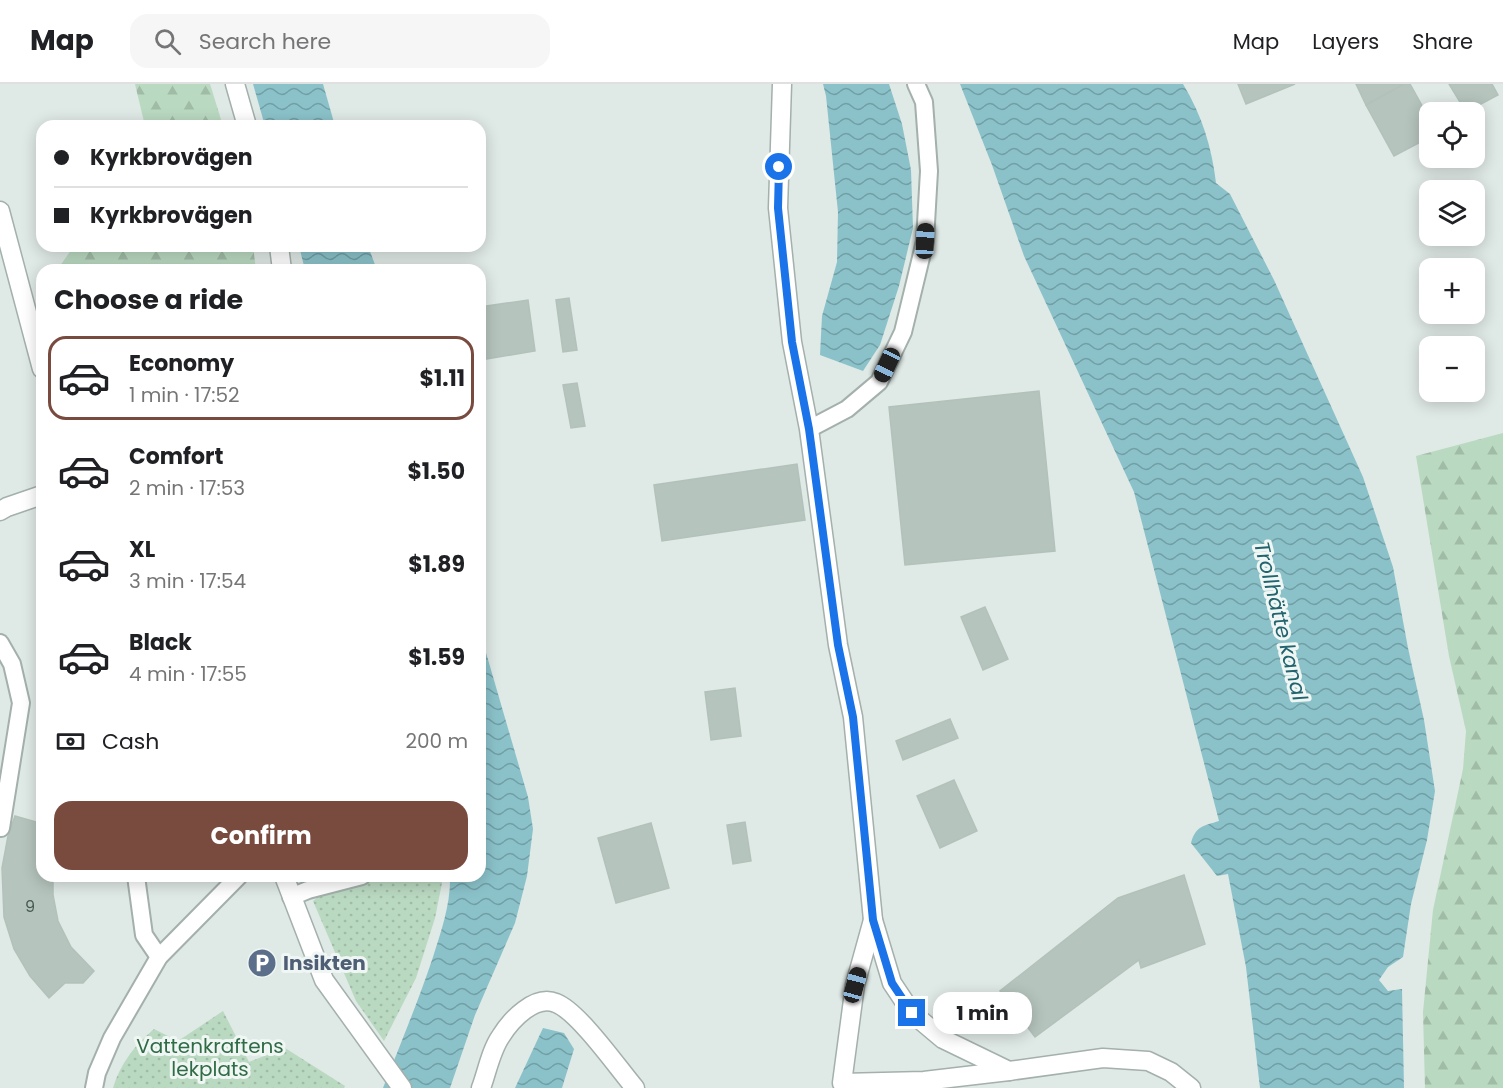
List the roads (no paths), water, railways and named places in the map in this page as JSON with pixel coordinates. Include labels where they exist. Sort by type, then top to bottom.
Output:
[{"type":"street","points":[[235,84],[244,120]]},
{"type":"street","points":[[782,84],[778,208],[792,342],[809,429],[838,645],[853,717],[873,920],[892,983],[912,1013],[943,1039],[1009,1071]]},
{"type":"street","points":[[0,211],[36,346]]},
{"type":"street","points":[[0,512],[7,507],[36,497]]},
{"type":"street","points":[[286,882],[324,980],[402,1088]]},
{"type":"street","points":[[873,920],[855,985],[838,1085],[924,1081],[1103,1058],[1148,1061],[1171,1072],[1191,1088]]},
{"type":"street","points":[[481,1088],[500,1037],[520,1012],[542,1002],[556,1003],[578,1019],[635,1088]]},
{"type":"lane","points":[[809,429],[847,409],[879,382],[903,332],[926,230],[929,171],[927,136],[924,102],[916,84]]},
{"type":"lane","points":[[0,643],[12,664],[21,703],[1,828]]},
{"type":"lane","points":[[137,882],[144,935],[159,957]]},
{"type":"lane","points":[[94,1088],[97,1073],[112,1038],[159,957],[233,882]]},
{"type":"lane","points":[[291,897],[339,882]]},
{"type":"water","points":[[253,84],[323,84],[333,120],[263,120]]},
{"type":"water","points":[[823,84],[889,84],[902,124],[911,170],[913,228],[899,286],[880,345],[863,371],[820,355],[822,316],[837,262],[838,212]]},
{"type":"water","name":"Trollhätte kanal","points":[[960,84],[1183,84],[1196,108],[1205,132],[1216,183],[1230,194],[1274,280],[1363,477],[1393,567],[1424,720],[1435,791],[1427,840],[1411,904],[1403,957],[1388,967],[1379,980],[1388,991],[1402,989],[1404,1088],[1260,1088],[1246,967],[1228,874],[1217,876],[1191,843],[1198,829],[1219,821],[1134,492],[1024,256]]},
{"type":"water","points":[[300,252],[370,252],[375,264],[304,264]]},
{"type":"water","points":[[486,653],[528,797],[533,829],[527,876],[515,923],[475,1015],[450,1088],[383,1088],[436,947],[450,882],[486,882]]},
{"type":"water","points":[[543,1028],[564,1033],[574,1049],[562,1088],[515,1088]]},
{"type":"place","name":"Insikten","points":[[262,963]]},
{"type":"park label","name":"Vattenkraftens lekplats","points":[[210,1058]]}]
